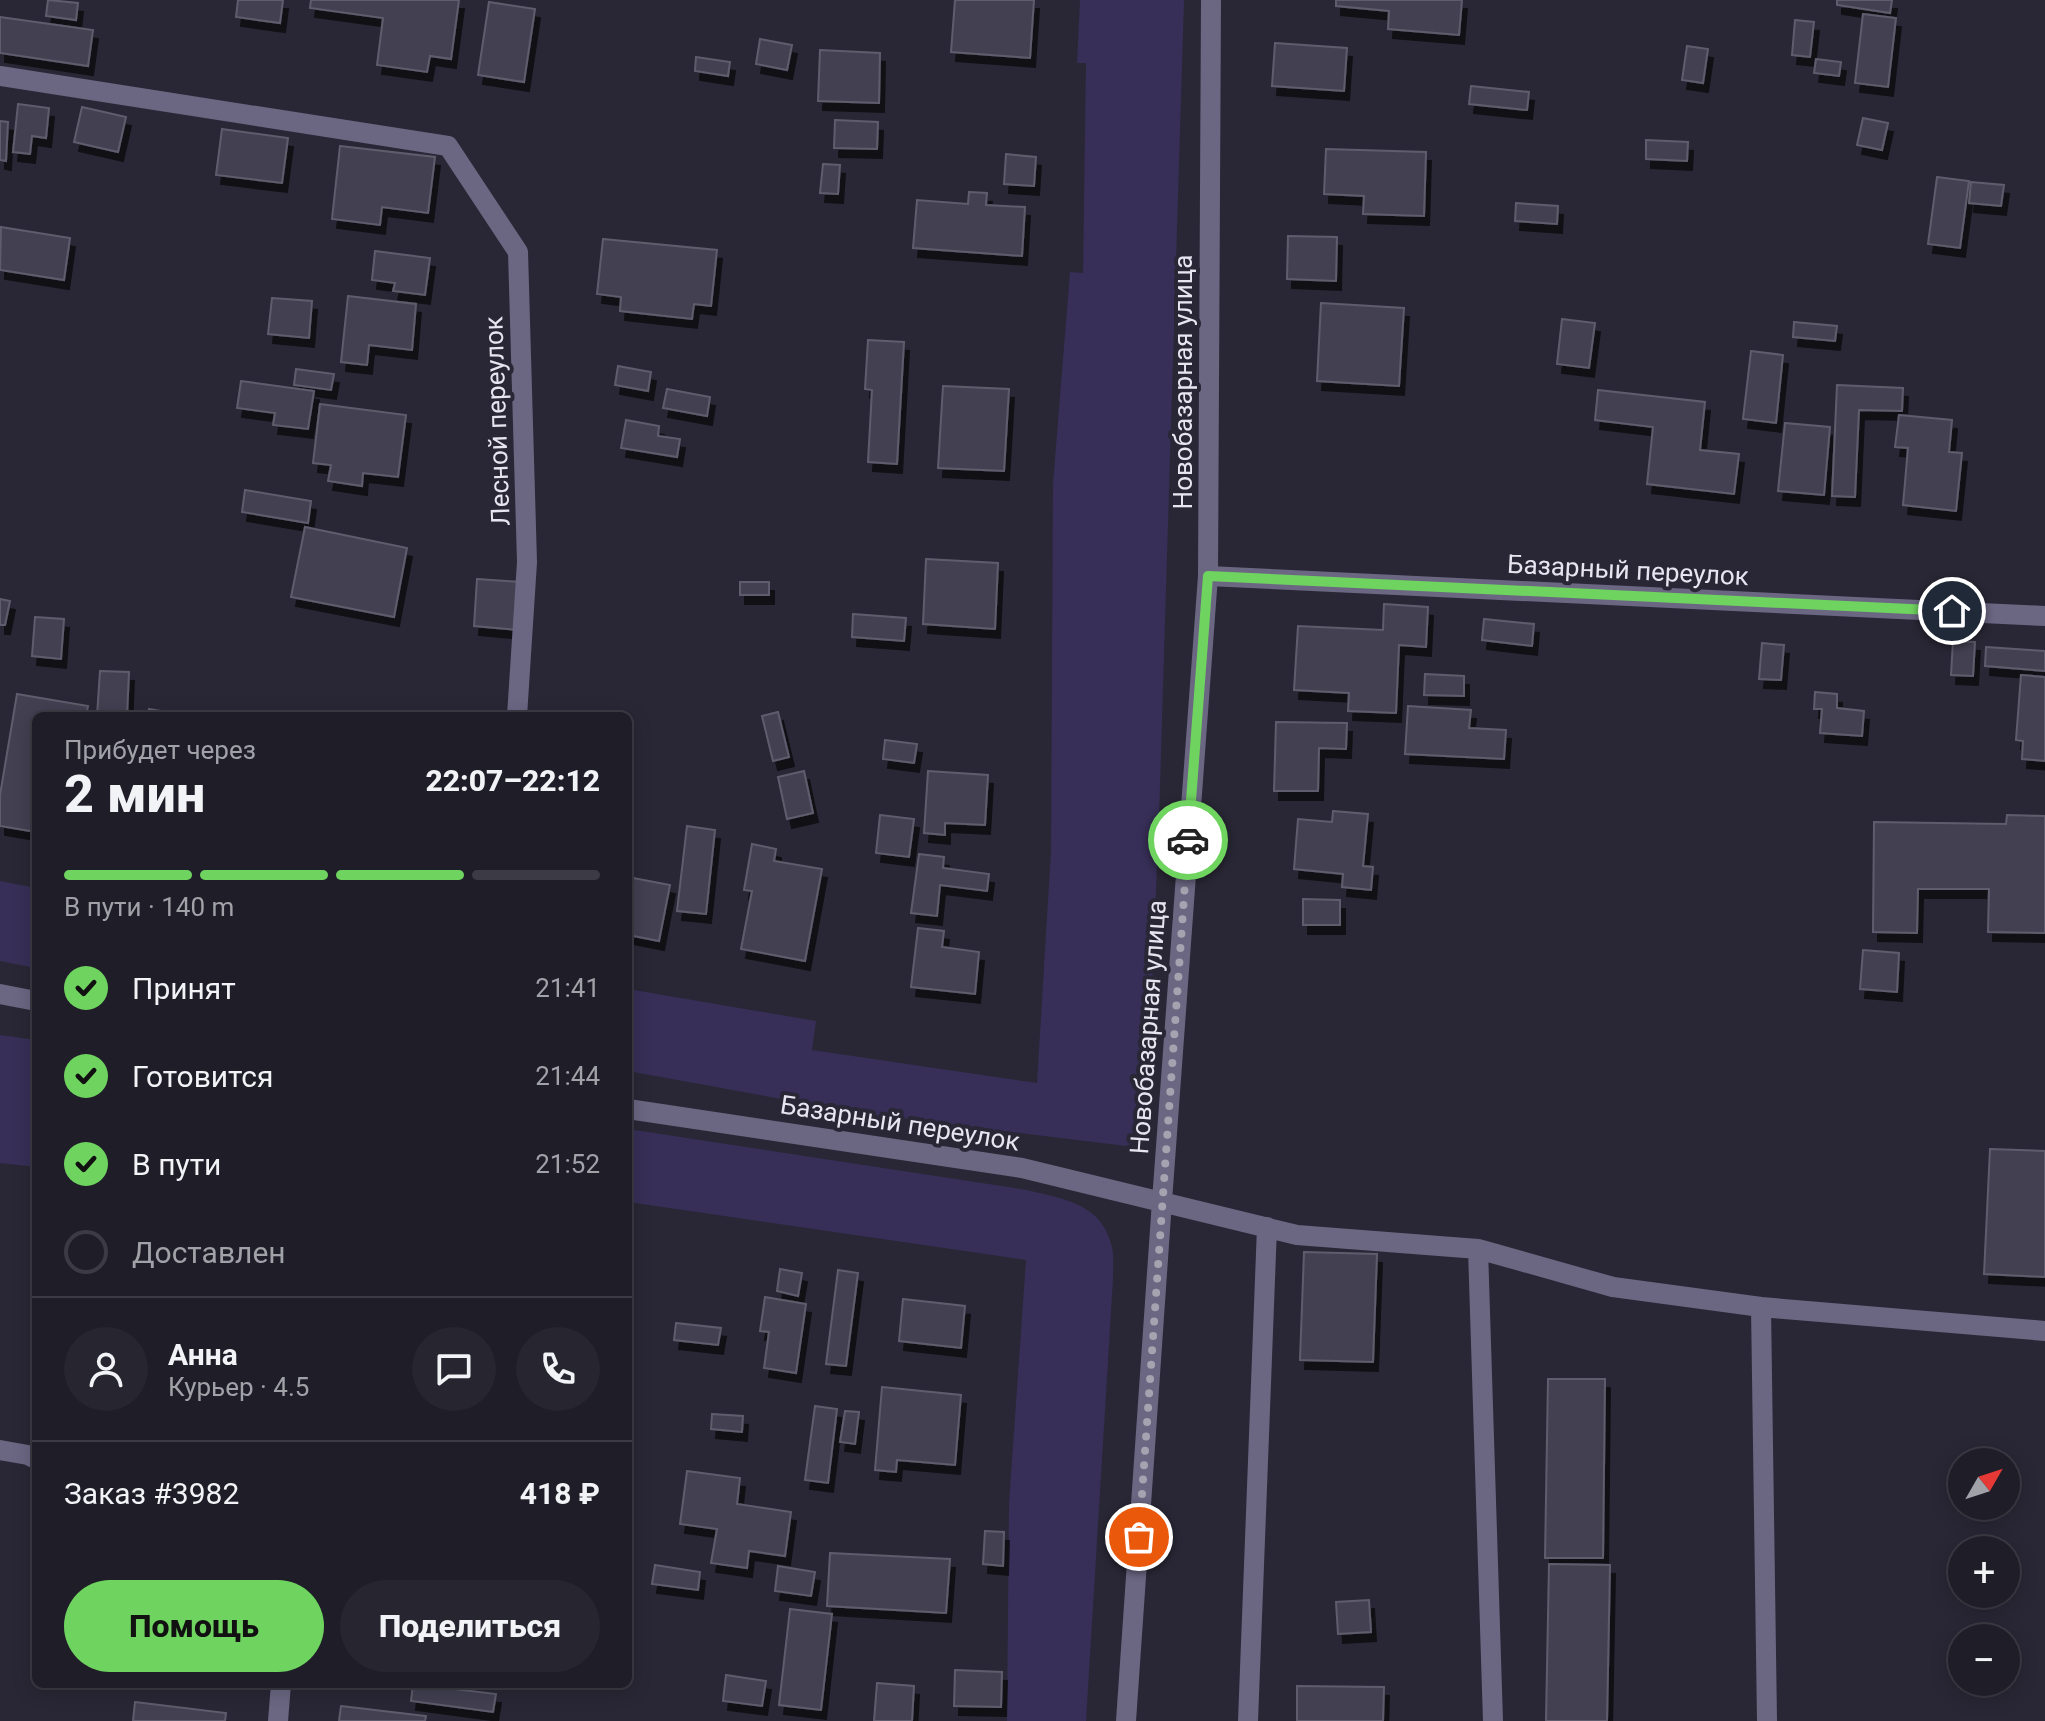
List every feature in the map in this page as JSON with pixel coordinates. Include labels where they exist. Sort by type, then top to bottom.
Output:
[{"type":"street","name":"Новобазарная улица","points":[[1126,1721],[1208,576],[1211,0]]},
{"type":"street","name":"Лесной переулок","points":[[0,76],[448,146],[518,252],[527,562],[517,712]]},
{"type":"street","name":"Базарный переулок","points":[[1208,576],[2045,616]]},
{"type":"street","points":[[0,994],[32,1000]]},
{"type":"street","name":"Базарный переулок","points":[[632,1110],[1022,1168],[1297,1235],[1478,1249],[1613,1287],[1761,1307],[2045,1331]]},
{"type":"street","points":[[1248,1721],[1267,1227]]},
{"type":"street","points":[[1478,1249],[1493,1721]]},
{"type":"street","points":[[1761,1307],[1767,1721]]},
{"type":"street","points":[[0,1450],[32,1457]]},
{"type":"street","points":[[278,1721],[281,1688]]},
{"type":"shaded area","points":[[1080,0],[1184,0],[1159,818],[1143,1133],[1137,1141],[1126,1146],[858,1113],[632,1072],[632,990],[816,1021],[812,1050],[1037,1083],[1051,851],[1053,484],[1070,272],[1083,273],[1086,63],[1077,63]]},
{"type":"shaded area","points":[[0,881],[32,887],[32,967],[0,961]]},
{"type":"shaded area","points":[[0,1035],[32,1039],[32,1167],[0,1163]]},
{"type":"shaded area","points":[[632,1130],[1027,1190],[1079,1205],[1100,1221],[1112,1247],[1113,1279],[1086,1721],[1007,1721],[1009,1503],[1026,1260],[632,1203]]},
{"type":"building","points":[[48,0],[78,3],[76,20],[46,16]]},
{"type":"building","points":[[238,0],[283,0],[280,23],[236,17]]},
{"type":"building","points":[[311,0],[459,0],[451,59],[430,56],[427,72],[377,65],[383,18],[310,8]]},
{"type":"building","points":[[955,0],[1034,0],[1030,58],[951,52]]},
{"type":"building","points":[[1336,0],[1462,0],[1459,35],[1388,29],[1389,11],[1336,6]]},
{"type":"building","points":[[1837,0],[1892,0],[1890,13],[1837,5]]},
{"type":"building","points":[[489,2],[535,9],[524,82],[478,75]]},
{"type":"building","points":[[1863,14],[1896,18],[1888,87],[1855,83]]},
{"type":"building","points":[[0,17],[93,30],[88,66],[0,53]]},
{"type":"building","points":[[1795,20],[1814,22],[1810,57],[1792,55]]},
{"type":"building","points":[[760,39],[792,45],[787,70],[756,64]]},
{"type":"building","points":[[1275,43],[1347,48],[1344,91],[1272,86]]},
{"type":"building","points":[[1687,46],[1708,49],[1703,83],[1682,80]]},
{"type":"building","points":[[820,50],[880,53],[879,103],[818,101]]},
{"type":"building","points":[[696,57],[730,62],[728,76],[695,71]]},
{"type":"building","points":[[1816,59],[1841,62],[1839,76],[1814,73]]},
{"type":"building","points":[[1471,86],[1529,92],[1527,110],[1469,104]]},
{"type":"building","points":[[18,104],[49,108],[46,138],[32,136],[30,154],[13,152]]},
{"type":"building","points":[[82,107],[126,117],[118,152],[74,142]]},
{"type":"building","points":[[1863,118],[1888,123],[1882,150],[1857,145]]},
{"type":"building","points":[[835,120],[878,122],[877,149],[834,148]]},
{"type":"building","points":[[0,121],[8,122],[6,161],[0,160]]},
{"type":"building","points":[[222,129],[288,138],[282,183],[216,175]]},
{"type":"building","points":[[1646,140],[1688,142],[1687,161],[1646,159]]},
{"type":"building","points":[[340,146],[435,157],[428,213],[382,207],[380,225],[332,219]]},
{"type":"building","points":[[1326,149],[1426,152],[1424,216],[1363,214],[1364,196],[1324,194]]},
{"type":"building","points":[[1006,154],[1036,157],[1034,186],[1004,184]]},
{"type":"building","points":[[823,164],[840,165],[838,194],[820,193]]},
{"type":"building","points":[[1937,177],[1969,181],[1960,248],[1928,244]]},
{"type":"building","points":[[1971,182],[2004,185],[2001,206],[1969,203]]},
{"type":"building","points":[[969,192],[987,193],[986,205],[1025,207],[1022,256],[913,248],[917,200],[968,204]]},
{"type":"building","points":[[1516,203],[1558,206],[1557,224],[1515,221]]},
{"type":"building","points":[[1,227],[70,238],[64,280],[0,270]]},
{"type":"building","points":[[1288,236],[1337,237],[1336,281],[1287,279]]},
{"type":"building","points":[[603,239],[717,250],[711,306],[694,304],[692,319],[620,311],[621,297],[597,294]]},
{"type":"building","points":[[375,251],[430,258],[425,295],[393,291],[395,283],[372,280]]},
{"type":"building","points":[[348,296],[416,304],[412,350],[369,345],[367,365],[341,362]]},
{"type":"building","points":[[272,298],[312,301],[309,338],[268,334]]},
{"type":"building","points":[[1321,303],[1404,308],[1399,386],[1317,381]]},
{"type":"building","points":[[1562,319],[1595,323],[1589,368],[1557,364]]},
{"type":"building","points":[[1794,322],[1837,326],[1835,341],[1793,337]]},
{"type":"building","points":[[868,340],[904,342],[897,464],[868,462],[872,390],[865,389]]},
{"type":"building","points":[[1751,351],[1783,355],[1776,423],[1743,419]]},
{"type":"building","points":[[618,366],[651,372],[648,391],[615,385]]},
{"type":"building","points":[[296,369],[334,374],[331,390],[294,385]]},
{"type":"building","points":[[241,381],[314,391],[308,429],[273,425],[275,413],[237,408]]},
{"type":"building","points":[[1837,385],[1903,388],[1902,411],[1859,410],[1855,497],[1832,496]]},
{"type":"building","points":[[943,386],[1009,389],[1004,471],[938,468]]},
{"type":"building","points":[[667,389],[710,397],[707,416],[663,408]]},
{"type":"building","points":[[1598,390],[1705,402],[1700,450],[1739,454],[1734,494],[1647,484],[1653,427],[1595,420]]},
{"type":"building","points":[[320,404],[406,415],[398,477],[363,473],[362,486],[328,481],[331,465],[313,463]]},
{"type":"building","points":[[1899,415],[1952,420],[1949,452],[1962,453],[1956,511],[1903,505],[1908,448],[1895,447]]},
{"type":"building","points":[[626,420],[659,426],[658,436],[680,439],[677,457],[621,448]]},
{"type":"building","points":[[1785,423],[1830,427],[1824,495],[1778,491]]},
{"type":"building","points":[[245,490],[311,501],[308,523],[242,512]]},
{"type":"building","points":[[305,527],[407,548],[394,617],[291,597]]},
{"type":"building","points":[[926,559],[998,563],[995,629],[923,624]]},
{"type":"building","points":[[477,579],[521,582],[517,630],[474,626]]},
{"type":"building","points":[[740,582],[769,582],[769,595],[740,595]]},
{"type":"building","points":[[0,599],[10,601],[5,625],[0,625]]},
{"type":"building","points":[[1384,604],[1428,607],[1426,647],[1399,645],[1396,713],[1348,711],[1349,693],[1294,690],[1298,626],[1383,630]]},
{"type":"building","points":[[853,614],[906,618],[904,641],[852,637]]},
{"type":"building","points":[[35,617],[64,619],[61,659],[32,656]]},
{"type":"building","points":[[1484,619],[1534,624],[1532,646],[1482,640]]},
{"type":"building","points":[[1953,641],[1975,642],[1973,676],[1951,675]]},
{"type":"building","points":[[1762,643],[1784,645],[1781,680],[1759,679]]},
{"type":"building","points":[[1986,647],[2045,651],[2045,671],[1985,666]]},
{"type":"building","points":[[100,671],[129,672],[127,712],[97,712]]},
{"type":"building","points":[[1425,674],[1464,676],[1464,696],[1424,695]]},
{"type":"building","points":[[2021,675],[2045,677],[2045,761],[2022,759],[2023,741],[2016,740]]},
{"type":"building","points":[[1815,692],[1837,694],[1837,708],[1864,711],[1862,736],[1820,733],[1822,709],[1814,709]]},
{"type":"building","points":[[17,694],[88,706],[87,712],[32,712],[32,831],[0,826],[0,795]]},
{"type":"building","points":[[1408,706],[1471,710],[1469,728],[1506,730],[1504,759],[1405,754]]},
{"type":"building","points":[[778,712],[789,757],[773,761],[762,716]]},
{"type":"building","points":[[1276,722],[1347,723],[1346,749],[1319,748],[1318,791],[1274,791]]},
{"type":"building","points":[[885,740],[917,744],[914,763],[883,759]]},
{"type":"building","points":[[804,771],[813,813],[787,819],[778,777]]},
{"type":"building","points":[[928,771],[988,775],[985,825],[945,823],[945,835],[924,833]]},
{"type":"building","points":[[1333,811],[1368,814],[1363,866],[1373,867],[1371,890],[1342,887],[1343,874],[1294,869],[1298,819],[1332,822]]},
{"type":"building","points":[[880,815],[914,819],[909,857],[876,853]]},
{"type":"building","points":[[2007,815],[2045,816],[2045,933],[1988,932],[1989,889],[1918,889],[1917,933],[1873,932],[1874,822],[2006,824]]},
{"type":"building","points":[[687,826],[715,830],[706,914],[677,911]]},
{"type":"building","points":[[752,844],[776,849],[774,861],[822,869],[805,961],[741,949],[752,891],[744,890]]},
{"type":"building","points":[[919,854],[944,857],[943,868],[989,874],[987,891],[940,885],[937,916],[911,913]]},
{"type":"building","points":[[632,878],[670,885],[659,941],[632,936]]},
{"type":"building","points":[[1303,899],[1340,900],[1340,925],[1303,925]]},
{"type":"building","points":[[918,928],[944,931],[942,947],[979,952],[975,994],[911,987]]},
{"type":"building","points":[[1863,950],[1899,953],[1897,992],[1860,989]]},
{"type":"building","points":[[1990,1149],[2045,1151],[2045,1277],[1984,1274]]},
{"type":"building","points":[[1304,1252],[1377,1254],[1373,1362],[1300,1360]]},
{"type":"building","points":[[780,1269],[802,1273],[798,1296],[777,1291]]},
{"type":"building","points":[[838,1270],[858,1273],[846,1366],[826,1364]]},
{"type":"building","points":[[765,1297],[806,1304],[796,1373],[764,1368],[769,1332],[760,1331]]},
{"type":"building","points":[[903,1299],[965,1306],[961,1348],[899,1341]]},
{"type":"building","points":[[676,1323],[721,1328],[718,1345],[674,1340]]},
{"type":"building","points":[[1548,1379],[1605,1379],[1603,1558],[1545,1558]]},
{"type":"building","points":[[882,1387],[961,1395],[955,1465],[897,1460],[896,1472],[875,1470]]},
{"type":"building","points":[[815,1406],[837,1409],[828,1483],[805,1480]]},
{"type":"building","points":[[845,1411],[859,1412],[855,1444],[840,1442]]},
{"type":"building","points":[[712,1414],[743,1416],[742,1432],[711,1429]]},
{"type":"building","points":[[687,1471],[740,1478],[737,1504],[791,1512],[785,1556],[749,1551],[747,1568],[711,1563],[717,1529],[680,1524]]},
{"type":"building","points":[[985,1531],[1004,1532],[1003,1566],[983,1564]]},
{"type":"building","points":[[830,1553],[950,1559],[946,1613],[827,1606]]},
{"type":"building","points":[[1549,1564],[1610,1565],[1607,1721],[1546,1721]]},
{"type":"building","points":[[655,1565],[700,1572],[698,1590],[652,1584]]},
{"type":"building","points":[[778,1566],[815,1572],[811,1596],[775,1591]]},
{"type":"building","points":[[1369,1600],[1371,1632],[1338,1634],[1336,1602]]},
{"type":"building","points":[[790,1609],[832,1614],[821,1710],[779,1705]]},
{"type":"building","points":[[955,1670],[1002,1672],[1001,1707],[954,1706]]},
{"type":"building","points":[[726,1675],[766,1681],[762,1706],[723,1701]]},
{"type":"building","points":[[877,1683],[914,1686],[912,1721],[874,1721]]},
{"type":"building","points":[[1297,1686],[1384,1687],[1383,1721],[1297,1721]]},
{"type":"building","points":[[413,1688],[446,1688],[496,1694],[493,1712],[411,1701]]},
{"type":"building","points":[[135,1702],[226,1713],[225,1721],[133,1721]]},
{"type":"building","points":[[341,1706],[426,1716],[425,1721],[339,1721]]},
{"type":"way so far","points":[[1139,1537],[1188,840]]},
{"type":"route","points":[[1188,840],[1208,576],[1952,611]]}]
